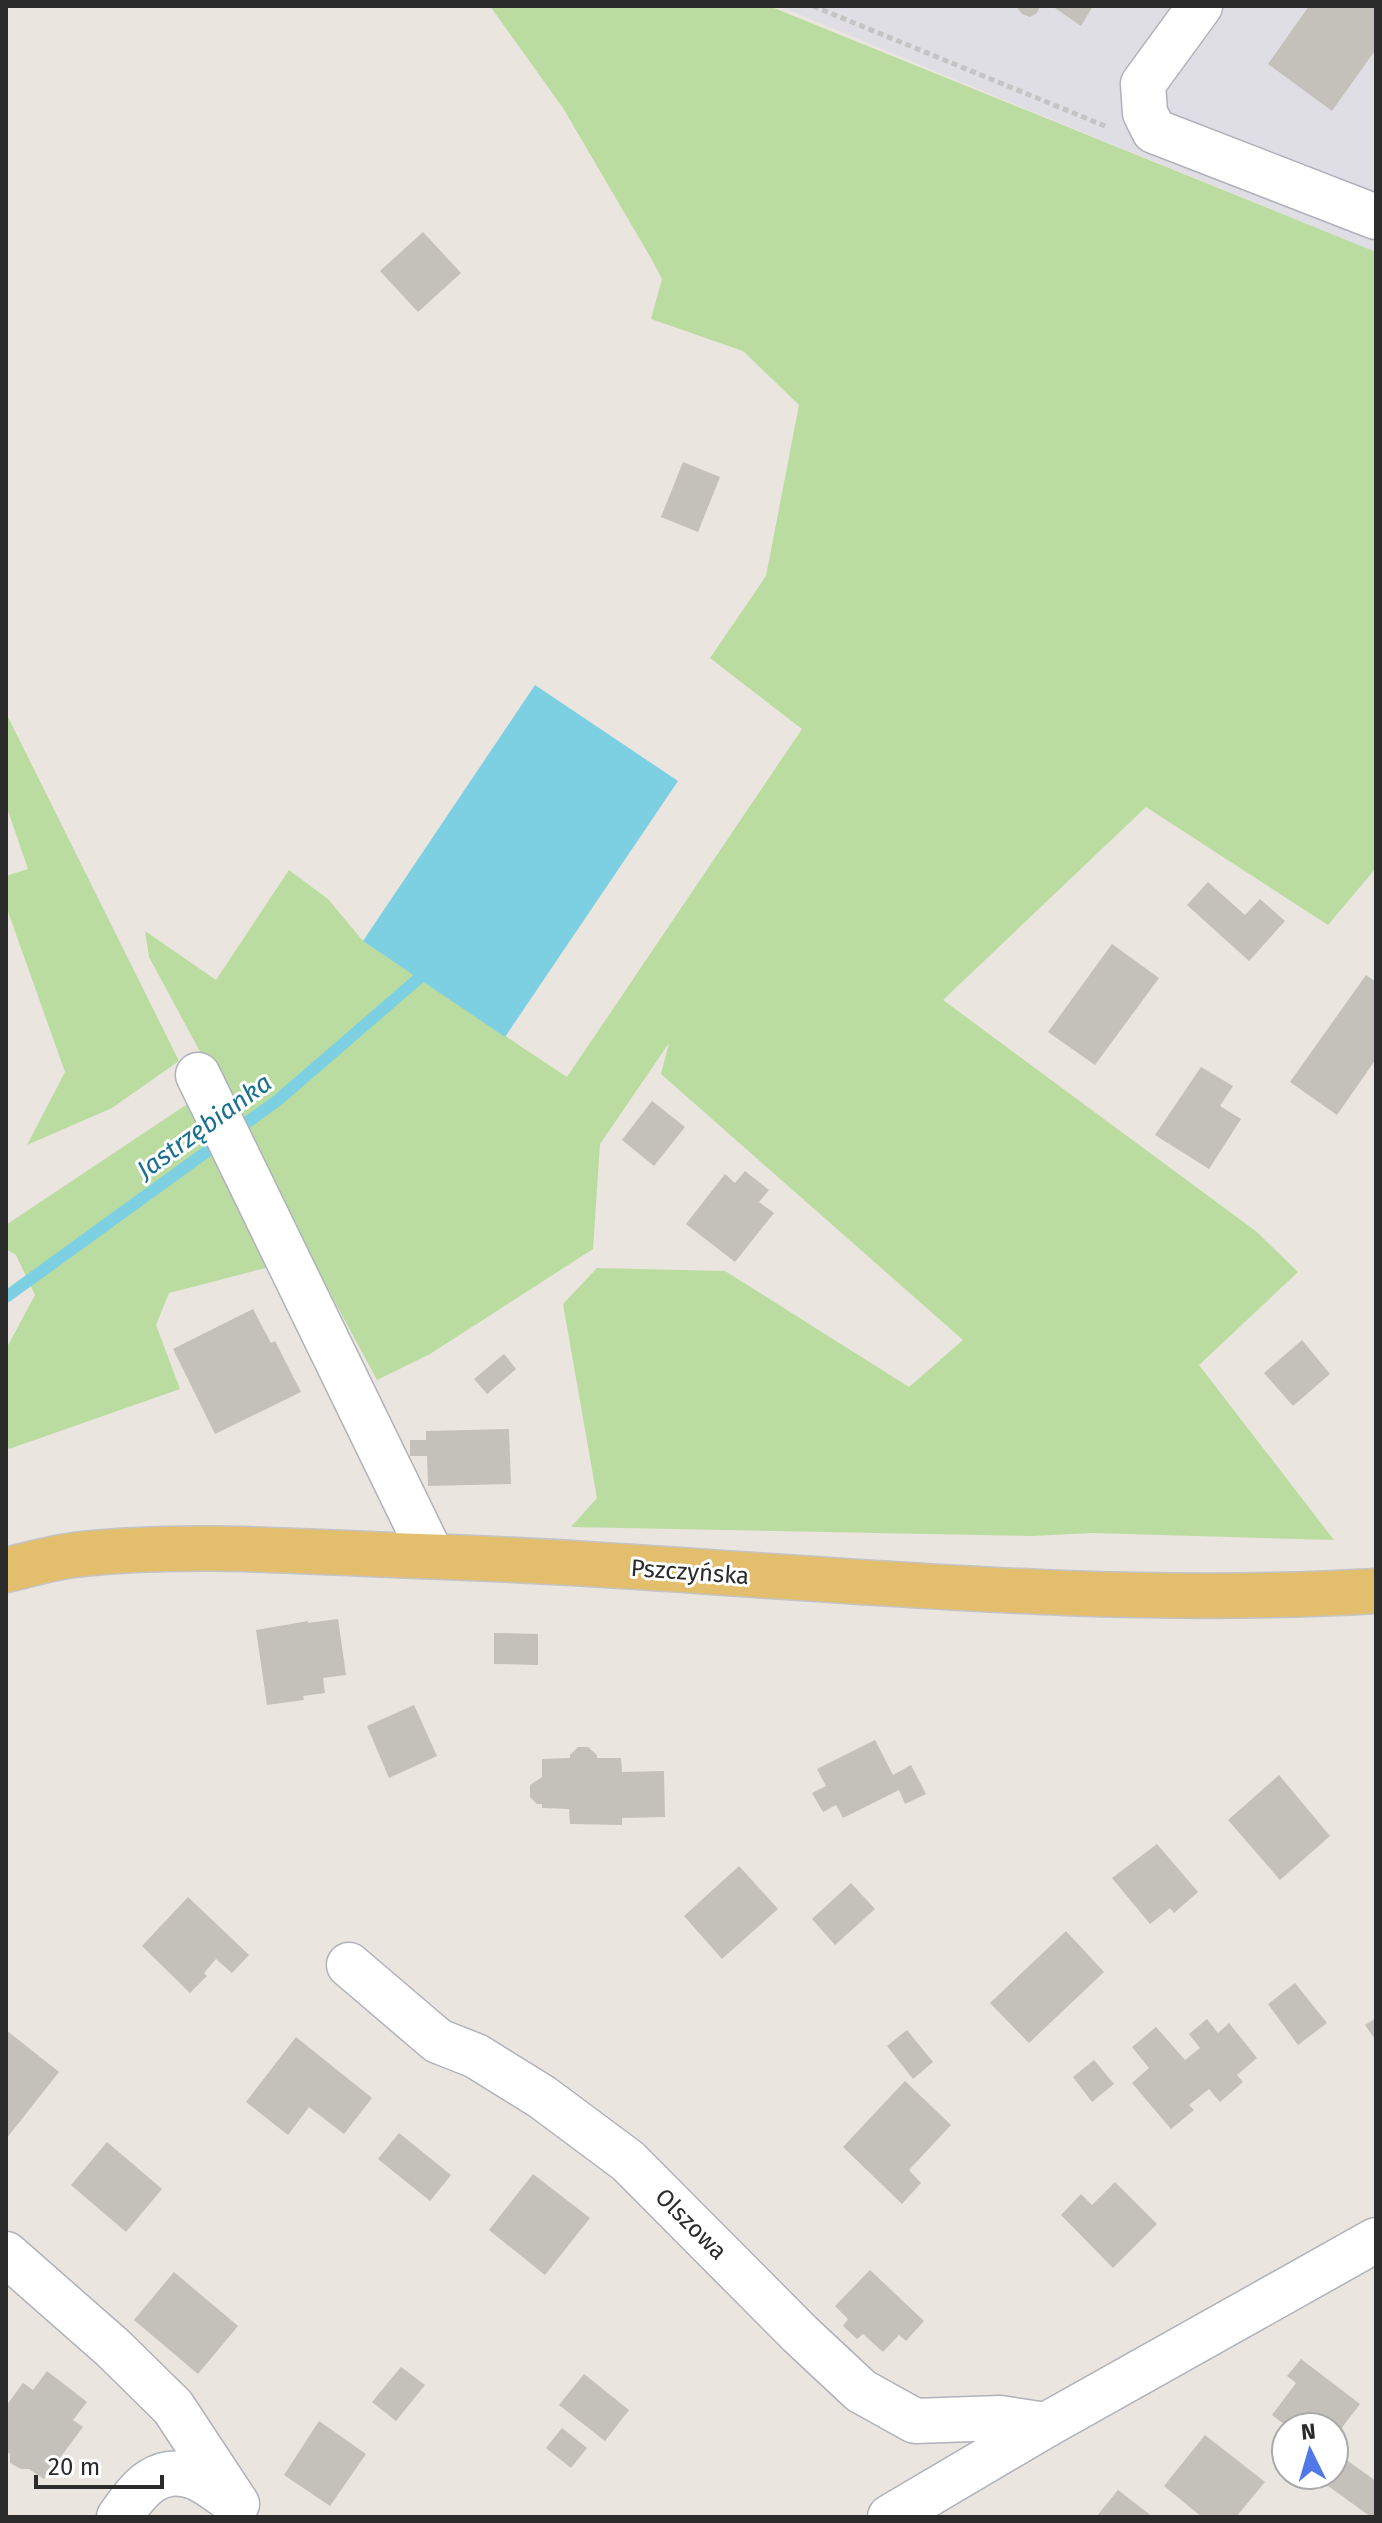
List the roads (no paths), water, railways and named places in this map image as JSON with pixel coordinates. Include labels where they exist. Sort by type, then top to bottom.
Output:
[{"type":"main road","name":"Pszczyńska","points":[[6,1570],[72,1556],[192,1549],[432,1556],[1098,1595],[1316,1595],[1376,1591]]},
{"type":"street","points":[[1200,6],[1143,84],[1145,113],[1154,131],[1376,217]]},
{"type":"street","points":[[198,1075],[432,1556]]},
{"type":"street","name":"Olszowa","points":[[349,1965],[438,2041],[476,2056],[542,2097],[628,2161],[861,2391],[915,2421],[1000,2418],[1046,2425]]},
{"type":"street","points":[[890,2517],[1046,2425],[1376,2240]]},
{"type":"street","points":[[6,2254],[113,2348],[173,2407],[244,2510]]},
{"type":"street","points":[[119,2517],[140,2489],[154,2478],[172,2474],[197,2478],[244,2510]]},
{"type":"water","points":[[535,685],[678,781],[505,1037],[363,941]]},
{"type":"waterway","name":"Jastrzębianka","points":[[6,1297],[278,1100],[418,979]]}]
